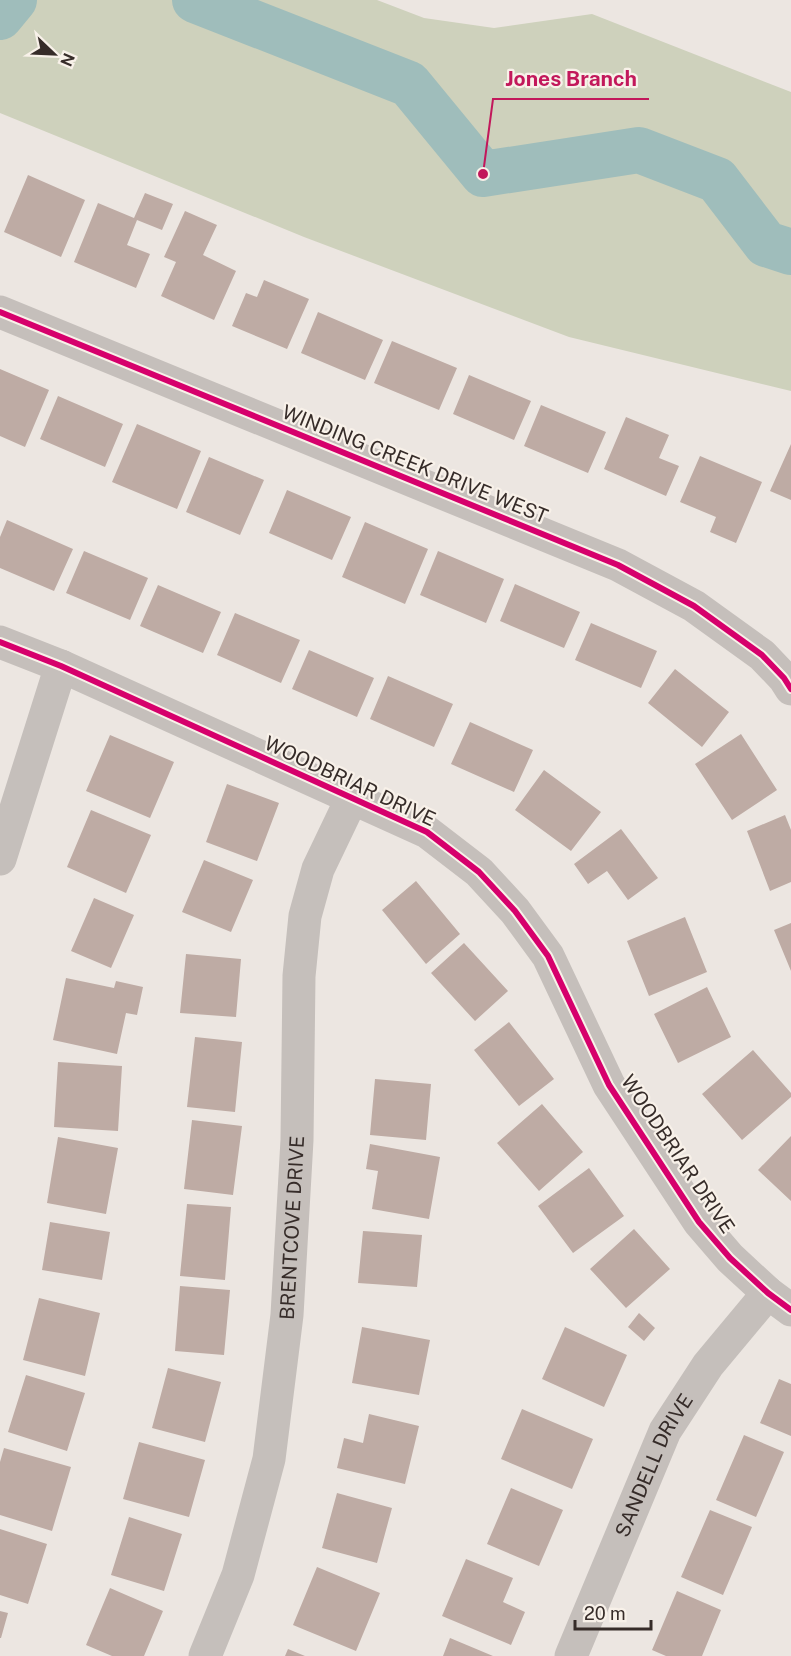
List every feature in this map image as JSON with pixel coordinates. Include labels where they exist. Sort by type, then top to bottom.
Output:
[{"type":"street","name":"WINDING CREEK DRIVE WEST","points":[[0,312],[618,564],[694,606],[762,655],[784,678],[791,689]]},
{"type":"street","name":"WOODBRIAR DRIVE","points":[[0,642],[61,666],[427,832],[479,872],[515,910],[548,956],[609,1085],[699,1222],[730,1258],[779,1302]]},
{"type":"street","points":[[0,859],[61,666]]},
{"type":"street","name":"BRENTCOVE DRIVE","points":[[205,1656],[238,1575],[269,1459],[287,1315],[297,1140],[299,976],[305,916],[318,869],[352,798]]},
{"type":"street","name":"SANDELL DRIVE","points":[[571,1656],[665,1431],[708,1365],[779,1302]]},
{"type":"green space","points":[[0,0],[377,0],[424,18],[494,28],[592,14],[791,92],[791,391],[569,337],[304,237],[0,113]]},
{"type":"building","points":[[28,175],[85,200],[61,257],[4,232]]},
{"type":"building","points":[[145,193],[173,204],[162,230],[137,220],[127,245],[150,254],[136,288],[74,262],[98,203],[134,218]]},
{"type":"building","points":[[185,211],[217,225],[203,255],[236,271],[214,320],[161,296],[176,262],[164,257]]},
{"type":"building","points":[[264,280],[309,299],[287,349],[232,326],[246,293],[257,297]]},
{"type":"building","points":[[318,312],[383,340],[365,380],[301,353]]},
{"type":"building","points":[[392,341],[457,368],[439,410],[374,383]]},
{"type":"building","points":[[0,369],[49,390],[25,447],[0,436]]},
{"type":"building","points":[[469,375],[531,401],[514,440],[453,414]]},
{"type":"building","points":[[58,396],[123,424],[105,467],[40,439]]},
{"type":"building","points":[[541,405],[606,432],[588,473],[524,446]]},
{"type":"building","points":[[626,417],[669,435],[659,458],[679,466],[666,496],[604,469]]},
{"type":"building","points":[[137,424],[201,451],[177,509],[112,482]]},
{"type":"building","points":[[791,444],[791,500],[770,491]]},
{"type":"building","points":[[700,456],[762,482],[736,543],[710,532],[716,517],[680,502]]},
{"type":"building","points":[[209,457],[264,480],[240,535],[186,512]]},
{"type":"building","points":[[287,490],[351,517],[332,560],[269,533]]},
{"type":"building","points":[[7,520],[73,549],[54,591],[0,568],[0,537]]},
{"type":"building","points":[[365,522],[428,549],[405,604],[342,577]]},
{"type":"building","points":[[84,551],[148,578],[130,620],[66,593]]},
{"type":"building","points":[[438,551],[504,579],[486,623],[420,595]]},
{"type":"building","points":[[515,584],[580,612],[564,648],[500,621]]},
{"type":"building","points":[[158,585],[221,612],[203,653],[140,626]]},
{"type":"building","points":[[235,613],[300,640],[281,683],[217,655]]},
{"type":"building","points":[[591,623],[657,651],[641,688],[575,660]]},
{"type":"building","points":[[309,650],[374,678],[357,717],[292,689]]},
{"type":"building","points":[[675,669],[729,712],[702,747],[648,703]]},
{"type":"building","points":[[388,676],[453,704],[434,747],[370,719]]},
{"type":"building","points":[[470,722],[533,750],[514,792],[451,764]]},
{"type":"building","points":[[741,734],[777,790],[732,820],[695,764]]},
{"type":"building","points":[[110,735],[174,762],[150,818],[86,791]]},
{"type":"building","points":[[544,770],[601,812],[571,851],[515,810]]},
{"type":"building","points":[[227,784],[279,803],[257,861],[206,842]]},
{"type":"building","points":[[91,810],[151,835],[126,893],[67,867]]},
{"type":"building","points":[[785,815],[791,830],[791,882],[770,891],[747,831]]},
{"type":"building","points":[[621,829],[658,878],[628,900],[607,871],[588,884],[574,864]]},
{"type":"building","points":[[204,860],[253,880],[231,932],[182,912]]},
{"type":"building","points":[[416,881],[460,934],[426,964],[382,910]]},
{"type":"building","points":[[94,898],[134,915],[111,968],[71,951]]},
{"type":"building","points":[[685,917],[707,972],[649,996],[627,941]]},
{"type":"building","points":[[791,923],[791,971],[774,930]]},
{"type":"building","points":[[464,943],[508,991],[475,1021],[431,973]]},
{"type":"building","points":[[186,954],[241,959],[236,1017],[180,1013]]},
{"type":"building","points":[[66,978],[114,988],[116,981],[143,987],[137,1015],[126,1013],[117,1054],[53,1040]]},
{"type":"building","points":[[707,987],[731,1037],[678,1063],[654,1014]]},
{"type":"building","points":[[509,1022],[554,1079],[519,1106],[474,1050]]},
{"type":"building","points":[[195,1037],[242,1042],[235,1112],[187,1107]]},
{"type":"building","points":[[753,1050],[791,1093],[791,1097],[742,1140],[702,1094]]},
{"type":"building","points":[[58,1062],[122,1066],[118,1131],[54,1127]]},
{"type":"building","points":[[375,1079],[431,1084],[426,1140],[370,1135]]},
{"type":"building","points":[[542,1104],[583,1152],[539,1191],[497,1143]]},
{"type":"building","points":[[192,1120],[242,1126],[233,1195],[184,1189]]},
{"type":"building","points":[[791,1136],[791,1201],[758,1170]]},
{"type":"building","points":[[58,1137],[118,1148],[106,1214],[47,1203]]},
{"type":"building","points":[[370,1144],[440,1157],[429,1219],[372,1209],[378,1171],[366,1169]]},
{"type":"building","points":[[589,1168],[624,1216],[573,1253],[538,1206]]},
{"type":"building","points":[[187,1204],[231,1207],[225,1280],[180,1276]]},
{"type":"building","points":[[50,1222],[110,1232],[102,1280],[42,1270]]},
{"type":"building","points":[[634,1229],[670,1269],[626,1308],[590,1269]]},
{"type":"building","points":[[363,1231],[422,1235],[417,1287],[358,1283]]},
{"type":"building","points":[[180,1286],[230,1290],[224,1355],[175,1351]]},
{"type":"building","points":[[39,1298],[100,1313],[85,1376],[23,1360]]},
{"type":"building","points":[[639,1313],[655,1328],[644,1341],[628,1327]]},
{"type":"building","points":[[362,1327],[430,1340],[419,1395],[352,1383]]},
{"type":"building","points":[[565,1327],[627,1355],[604,1407],[542,1379]]},
{"type":"building","points":[[168,1368],[221,1382],[205,1442],[152,1428]]},
{"type":"building","points":[[26,1375],[85,1393],[67,1451],[8,1432]]},
{"type":"building","points":[[779,1379],[791,1384],[791,1436],[760,1423]]},
{"type":"building","points":[[522,1409],[593,1439],[572,1489],[501,1459]]},
{"type":"building","points":[[369,1414],[419,1426],[405,1484],[337,1468],[344,1438],[363,1443]]},
{"type":"building","points":[[744,1435],[784,1452],[756,1517],[716,1500]]},
{"type":"building","points":[[139,1442],[205,1460],[189,1517],[123,1499]]},
{"type":"building","points":[[4,1448],[71,1467],[52,1531],[0,1515],[0,1462]]},
{"type":"building","points":[[511,1488],[563,1510],[539,1566],[487,1544]]},
{"type":"building","points":[[337,1493],[392,1508],[377,1563],[322,1548]]},
{"type":"building","points":[[710,1510],[752,1527],[723,1595],[681,1577]]},
{"type":"building","points":[[129,1517],[182,1534],[164,1591],[111,1575]]},
{"type":"building","points":[[0,1529],[47,1544],[28,1604],[0,1595]]},
{"type":"building","points":[[466,1559],[513,1578],[503,1602],[525,1612],[511,1645],[442,1616]]},
{"type":"building","points":[[317,1567],[380,1593],[356,1651],[293,1625]]},
{"type":"building","points":[[110,1588],[163,1611],[144,1656],[112,1656],[86,1645]]},
{"type":"building","points":[[677,1591],[721,1610],[702,1656],[666,1656],[652,1650]]},
{"type":"building","points":[[0,1611],[8,1613],[1,1638],[0,1638]]},
{"type":"building","points":[[450,1638],[493,1656],[443,1656]]},
{"type":"building","points":[[288,1649],[305,1656],[285,1656]]},
{"type":"waterway","points":[[0,17],[14,0]]},
{"type":"waterway","points":[[195,0],[409,84],[483,174],[639,150],[717,180],[766,244],[791,252]]},
{"type":"cycle path","points":[[0,312],[618,565],[694,606],[762,655],[784,678],[791,689]]},
{"type":"cycle path","points":[[0,642],[61,666],[427,832],[479,872],[515,911],[548,956],[609,1085],[699,1222],[730,1258],[768,1293],[791,1310]]},
{"type":"place","name":"Jones Branch","points":[[483,174]]}]
